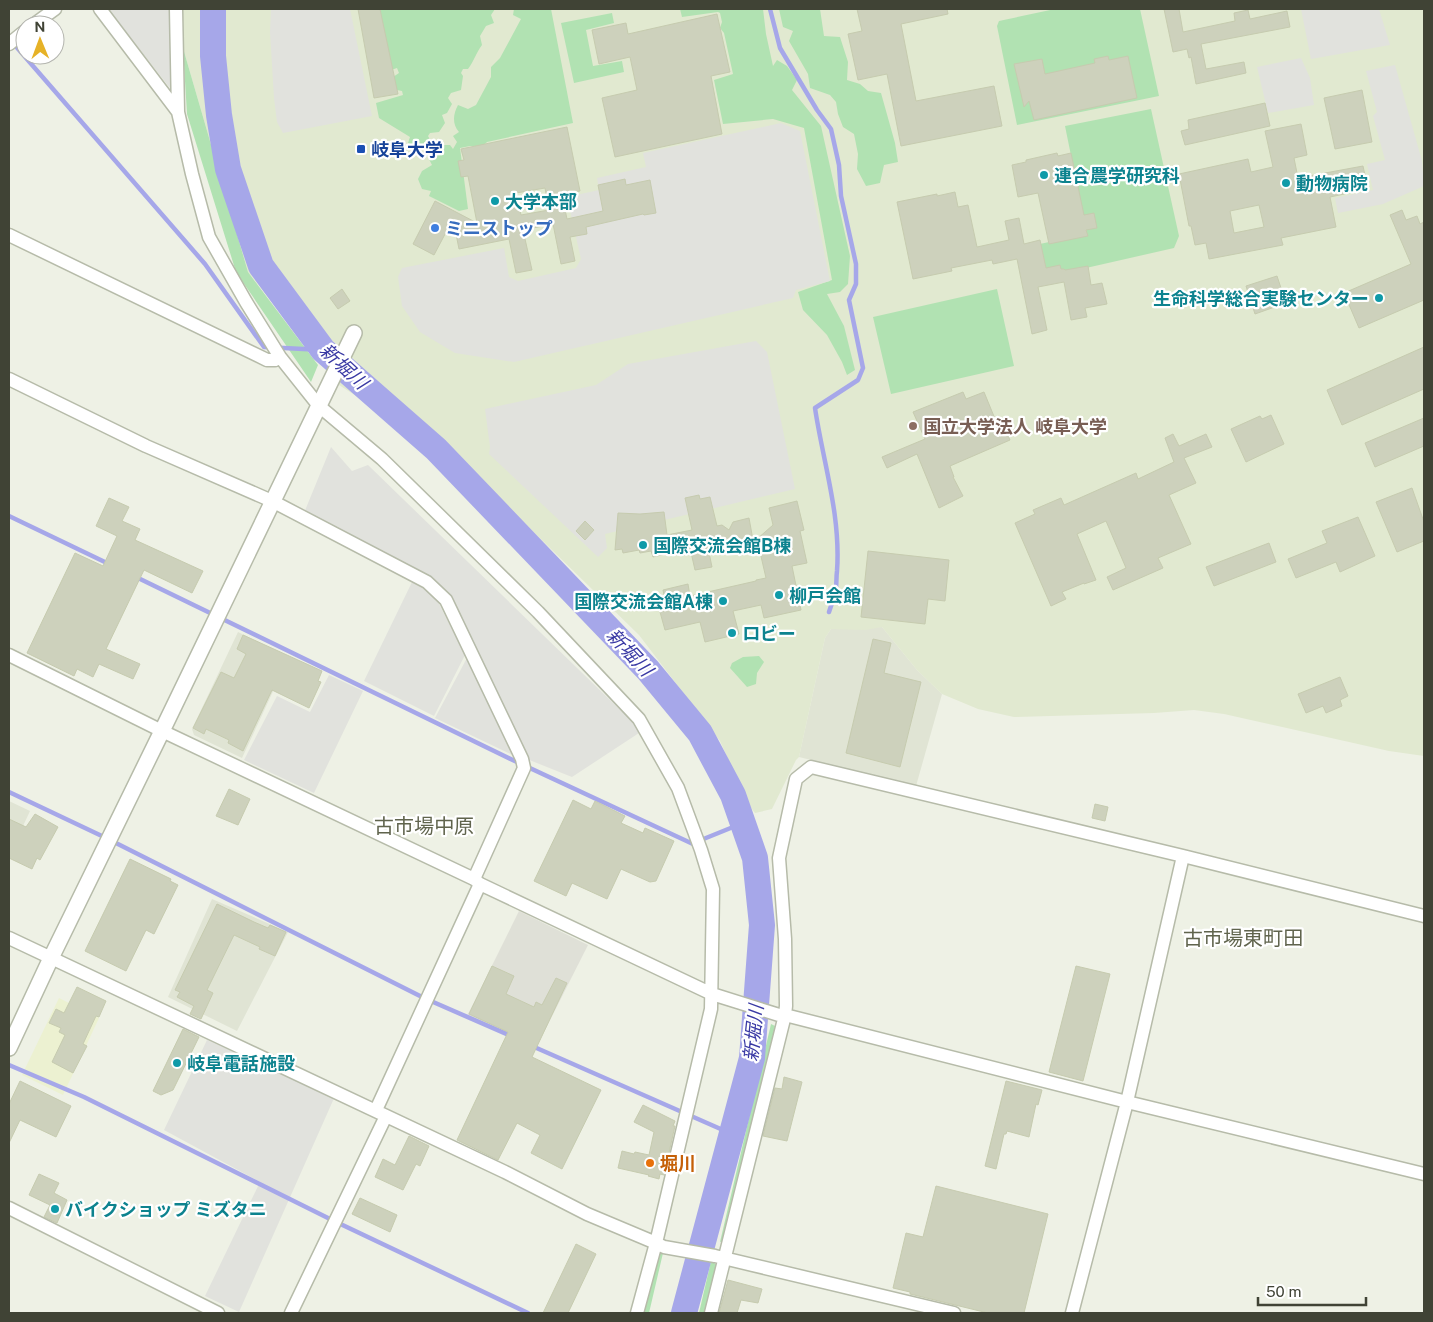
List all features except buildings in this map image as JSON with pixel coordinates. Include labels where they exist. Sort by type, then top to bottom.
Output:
[{"type":"street","points":[[100,9],[178,112]]},
{"type":"street","points":[[176,9],[178,112],[192,174],[210,237],[280,358],[321,403],[382,459],[538,612],[639,719],[678,788],[701,850],[713,889],[715,996],[660,1245],[637,1313]]},
{"type":"street","points":[[9,235],[266,360],[280,358]]},
{"type":"street","points":[[9,1048],[354,333]]},
{"type":"street","points":[[9,379],[146,446],[272,501],[427,582],[446,600],[522,759],[524,768],[381,1113],[292,1313]]},
{"type":"street","points":[[9,655],[162,731],[715,996],[782,1015],[1126,1102],[1424,1174]]},
{"type":"street","points":[[711,1313],[720,1258],[782,1015],[786,1006],[785,940],[779,858],[796,779],[811,767],[1184,856],[1424,916]]},
{"type":"street","points":[[1072,1313],[1126,1102],[1184,856]]},
{"type":"street","points":[[9,938],[505,1172],[587,1214],[660,1245],[954,1313]]},
{"type":"street","points":[[9,1208],[218,1313]]},
{"type":"shaded area","points":[[108,9],[170,9],[173,92]]},
{"type":"shaded area","name":"国立大学法人 岐阜大学","points":[[183,9],[1424,9],[1424,756],[1389,751],[1224,714],[1194,710],[1014,717],[978,709],[942,694],[917,670],[882,627],[865,630],[831,629],[825,638],[799,757],[772,809],[755,813],[748,804],[720,741],[639,635],[466,466],[339,385],[248,272],[183,48]]},
{"type":"shaded area","points":[[271,9],[350,9],[372,116],[283,133],[277,122],[274,98],[270,32]]},
{"type":"shaded area","points":[[1301,9],[1379,9],[1390,45],[1311,59]]},
{"type":"shaded area","points":[[1301,58],[1310,78],[1314,105],[1268,113],[1257,67]]},
{"type":"shaded area","points":[[1395,65],[1422,161],[1424,186],[1383,204],[1338,213],[1335,198],[1373,190],[1367,164],[1385,160],[1373,116],[1377,112],[1366,71]]},
{"type":"shaded area","points":[[781,123],[800,131],[830,281],[796,290],[793,298],[514,362],[455,353],[420,332],[402,306],[398,277],[402,268],[504,248],[509,277],[518,281],[576,268],[581,259],[567,197],[599,190],[597,178],[646,167],[643,153]]},
{"type":"shaded area","points":[[756,341],[767,352],[795,489],[605,534],[607,548],[598,557],[489,454],[490,447],[485,409],[596,385],[628,364]]},
{"type":"shaded area","points":[[331,447],[352,471],[368,465],[642,731],[572,777],[527,759],[431,578],[304,513]]},
{"type":"shaded area","points":[[413,580],[433,592],[465,655],[434,716],[364,681]]},
{"type":"shaded area","points":[[882,627],[917,670],[942,694],[916,786],[799,757],[825,638],[831,629]]},
{"type":"shaded area","points":[[238,632],[289,657],[242,758],[194,735],[192,729]]},
{"type":"shaded area","points":[[468,656],[519,758],[435,718]]},
{"type":"shaded area","points":[[329,675],[363,691],[314,793],[244,760],[277,696],[310,712]]},
{"type":"shaded area","points":[[9,801],[30,811],[9,856]]},
{"type":"shaded area","points":[[212,899],[288,932],[237,1031],[168,997]]},
{"type":"shaded area","points":[[519,911],[588,945],[535,1050],[467,1016]]},
{"type":"shaded area","points":[[59,998],[99,1018],[63,1095],[22,1075]]},
{"type":"shaded area","points":[[207,1040],[335,1096],[239,1312],[205,1296],[260,1182],[164,1130]]},
{"type":"green space","points":[[378,9],[495,9],[491,15],[494,23],[486,26],[480,36],[482,45],[468,69],[463,69],[461,73],[463,76],[461,90],[451,93],[448,98],[452,104],[447,113],[442,115],[445,123],[439,132],[430,133],[428,136],[432,143],[420,151],[408,143],[410,137],[379,118],[376,103],[403,95],[402,91],[392,89],[390,79],[399,73],[397,68],[391,70]]},
{"type":"green space","points":[[514,9],[551,9],[573,123],[487,142],[483,146],[460,148],[468,209],[459,211],[429,196],[431,191],[422,189],[418,179],[422,171],[432,165],[427,155],[433,145],[450,145],[453,149],[457,142],[453,136],[459,132],[454,122],[456,108],[458,105],[468,109],[476,105],[491,77],[491,67],[500,58],[521,19],[513,15]]},
{"type":"green space","points":[[680,9],[763,9],[773,66],[777,60],[787,66],[797,80],[792,90],[821,126],[850,256],[848,284],[840,292],[827,294],[844,326],[855,370],[847,375],[827,335],[803,310],[798,292],[832,280],[804,128],[773,119],[723,124],[714,80],[733,74],[724,33],[720,28],[722,22],[720,13],[682,17]]},
{"type":"green space","points":[[779,9],[820,9],[824,36],[840,37],[848,62],[847,80],[860,84],[868,91],[881,93],[895,143],[898,162],[884,165],[880,183],[866,186],[857,169],[858,154],[854,134],[843,127],[836,102],[830,95],[810,88],[808,74],[789,41],[793,31],[783,27]]},
{"type":"green space","points":[[1055,9],[1140,9],[1159,96],[1017,125],[997,26],[999,21]]},
{"type":"green space","points":[[612,13],[614,23],[586,30],[593,66],[622,61],[624,72],[574,83],[561,23]]},
{"type":"green space","points":[[183,48],[248,272],[318,365],[311,382],[236,272],[187,114]]},
{"type":"green space","points":[[1151,109],[1179,236],[1174,248],[1042,278],[1035,245],[1087,234],[1065,126]]},
{"type":"green space","points":[[997,289],[1014,366],[891,394],[873,317]]},
{"type":"green space","points":[[759,656],[764,662],[757,673],[756,684],[747,687],[730,668],[732,663],[743,657]]},
{"type":"green space","points":[[771,1024],[775,1026],[724,1241],[720,1242]]},
{"type":"green space","points":[[663,1253],[649,1313],[641,1313],[655,1254]]},
{"type":"green space","points":[[711,1261],[717,1265],[705,1313],[699,1313]]},
{"type":"waterway","name":"新堀川","points":[[213,9],[213,56],[219,115],[228,169],[261,266],[323,350],[436,449],[648,670],[700,733],[733,795],[755,858],[762,925],[752,1058],[684,1313]]},
{"type":"waterway","points":[[770,9],[780,48],[817,110],[831,129],[839,165],[841,196],[856,264],[856,284],[849,300],[863,368],[858,380],[815,408],[834,509],[838,550],[836,588],[829,612]]},
{"type":"waterway","points":[[13,43],[205,264],[264,347],[323,350]]},
{"type":"waterway","points":[[9,516],[109,564]]},
{"type":"waterway","points":[[136,577],[519,763],[693,844],[743,823]]},
{"type":"waterway","points":[[9,792],[104,837],[424,998],[511,1036]]},
{"type":"waterway","points":[[532,1046],[732,1134]]},
{"type":"waterway","points":[[9,1065],[84,1097],[332,1220],[528,1313]]},
{"type":"place","name":"岐阜大学","points":[[361,149]]},
{"type":"place","name":"連合農学研究科","points":[[1044,175]]},
{"type":"place","name":"動物病院","points":[[1286,183]]},
{"type":"place","name":"大学本部","points":[[495,201]]},
{"type":"place","name":"ミニストップ","points":[[435,228]]},
{"type":"place","name":"生命科学総合実験センター","points":[[1379,298]]},
{"type":"place","name":"国立大学法人 岐阜大学","points":[[913,426]]},
{"type":"place","name":"国際交流会館B棟","points":[[643,545]]},
{"type":"place","name":"柳戸会館","points":[[779,595]]},
{"type":"place","name":"国際交流会館A棟","points":[[723,601]]},
{"type":"place","name":"ロビー","points":[[732,633]]},
{"type":"place","name":"岐阜電話施設","points":[[177,1063]]},
{"type":"place","name":"堀川","points":[[650,1163]]},
{"type":"place","name":"バイクショップ ミズタニ","points":[[55,1209]]},
{"type":"district","name":"古市場中原","points":[[424,826]]},
{"type":"district","name":"古市場東町田","points":[[1243,938]]}]
